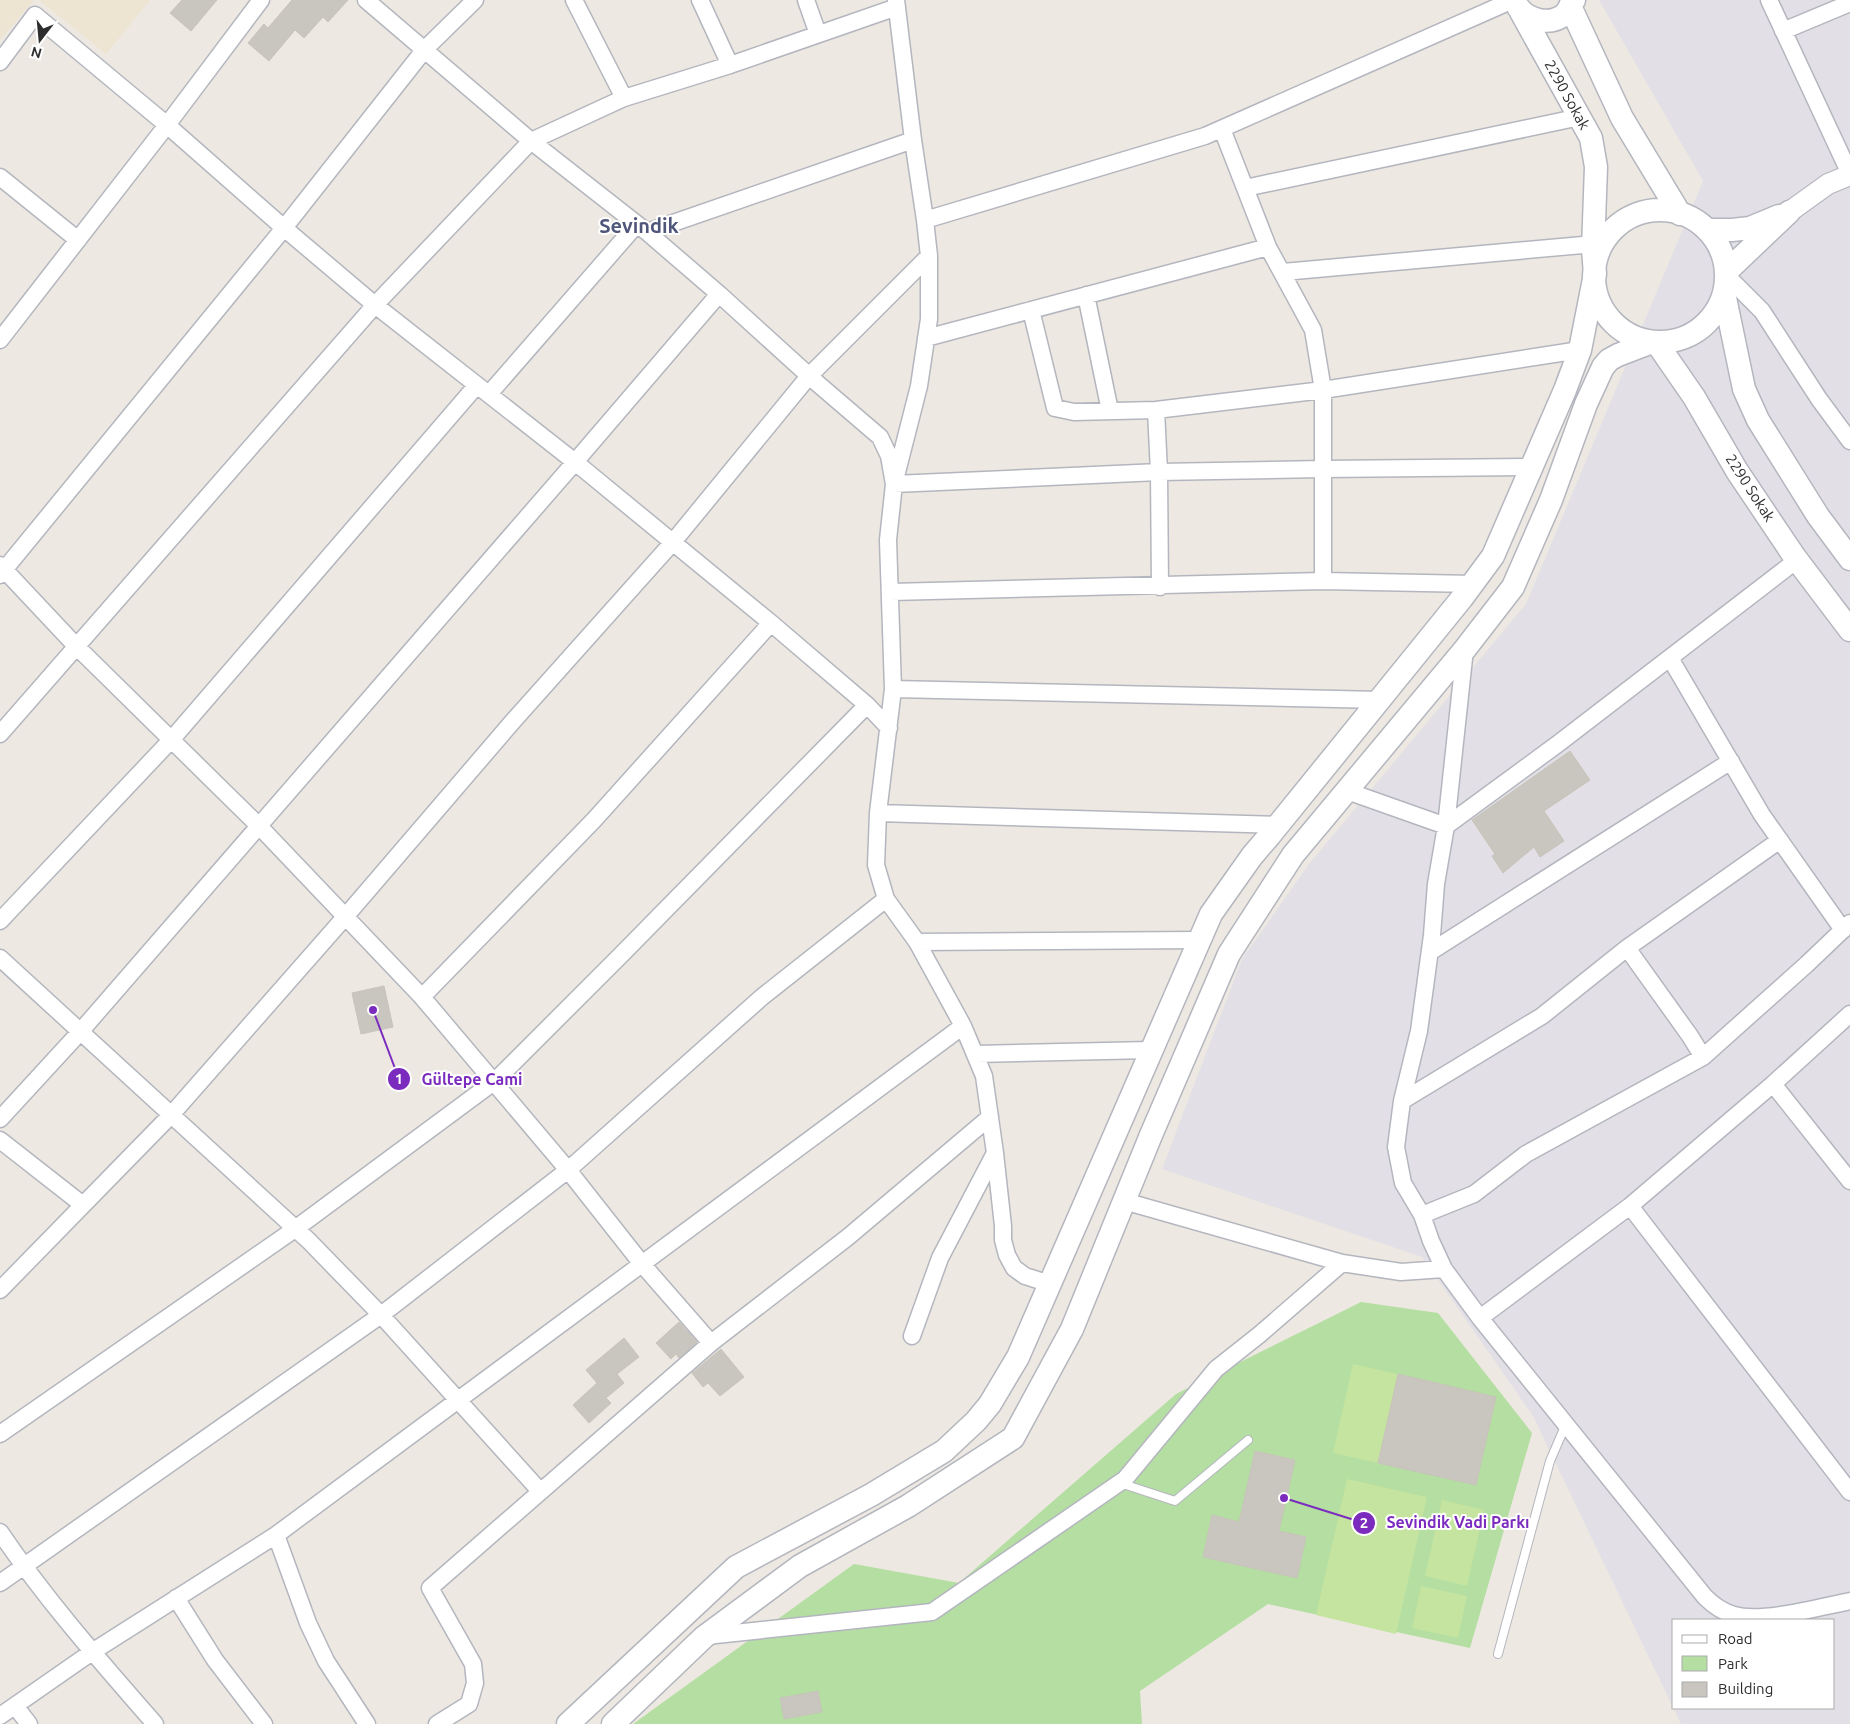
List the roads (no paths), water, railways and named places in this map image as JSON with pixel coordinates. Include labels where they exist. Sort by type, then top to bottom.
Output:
[{"type":"main road","points":[[1516,4],[1535,20],[1552,20],[1566,12],[1572,3]]},
{"type":"main road","points":[[1572,3],[1622,118],[1680,214]]},
{"type":"main road","name":"2290 Sokak","points":[[1516,4],[1591,138],[1596,168],[1595,274]]},
{"type":"main road","name":"2290 Sokak","points":[[1726,280],[1712,318],[1696,332],[1675,341],[1654,342],[1631,335],[1612,322],[1600,305],[1594,284],[1595,263],[1603,243],[1616,227],[1634,216],[1655,210],[1680,214],[1696,220],[1712,234],[1723,254],[1744,389],[1758,420],[1818,516],[1850,559]]},
{"type":"main road","points":[[1707,230],[1750,228],[1789,212]]},
{"type":"main road","points":[[1726,280],[1789,212]]},
{"type":"main road","points":[[568,1724],[736,1566],[870,1495],[944,1451],[976,1421],[990,1404],[1018,1358],[1150,1050],[1211,914],[1252,856],[1474,584],[1492,556],[1565,390],[1580,350],[1595,274]]},
{"type":"main road","points":[[613,1724],[704,1636],[800,1566],[908,1506],[1013,1438],[1072,1329],[1229,954],[1293,855],[1465,649],[1513,587],[1550,500],[1586,404],[1603,367],[1609,360],[1618,355],[1654,342]]},
{"type":"main road","name":"2290 Sokak","points":[[1654,342],[1694,397],[1737,471],[1797,560],[1850,630]]},
{"type":"street","points":[[0,340],[168,125],[261,0]]},
{"type":"street","points":[[366,0],[532,141],[642,228],[880,438],[889,456],[894,484]]},
{"type":"street","points":[[475,0],[424,48],[284,228],[2,570],[259,826],[344,918],[422,997],[495,1081],[642,1264],[711,1343]]},
{"type":"street","points":[[574,0],[624,98]]},
{"type":"street","points":[[700,0],[730,65]]},
{"type":"street","points":[[806,0],[818,34]]},
{"type":"street","points":[[1769,0],[1850,174],[1828,184],[1789,212]]},
{"type":"street","points":[[0,734],[376,305],[532,141],[624,98],[730,65],[818,34],[896,3],[929,256],[929,319],[918,386],[894,484],[888,540],[893,690],[878,813],[876,865],[886,899],[917,942],[963,1026],[984,1076],[995,1153],[1003,1240],[1007,1255],[1014,1268],[1025,1276],[1050,1284]]},
{"type":"street","points":[[1783,31],[1850,3]]},
{"type":"street","points":[[925,220],[1205,136],[1516,4]]},
{"type":"street","points":[[0,62],[35,15],[168,125],[284,228],[376,305],[575,462],[771,623],[867,705],[888,728]]},
{"type":"street","points":[[1245,188],[1580,117]]},
{"type":"street","points":[[1222,129],[1268,247],[1313,330],[1323,390],[1323,581]]},
{"type":"street","points":[[0,921],[172,739],[483,389],[642,228],[913,140]]},
{"type":"street","points":[[0,177],[78,240]]},
{"type":"street","points":[[1283,272],[1594,244]]},
{"type":"street","points":[[926,338],[1268,247]]},
{"type":"street","points":[[0,1290],[171,1115],[514,720],[673,542],[809,376],[929,256]]},
{"type":"street","points":[[1726,280],[1762,312],[1818,399],[1849,438]]},
{"type":"street","points":[[0,1119],[80,1032],[719,294]]},
{"type":"street","points":[[1086,296],[1110,411]]},
{"type":"street","points":[[1031,310],[1055,408],[1074,412],[1156,410],[1323,390],[1580,350]]},
{"type":"street","points":[[1156,410],[1160,472],[1160,587]]},
{"type":"street","points":[[894,484],[1160,472],[1532,467]]},
{"type":"street","points":[[1446,826],[1559,743],[1797,560]]},
{"type":"street","points":[[891,592],[1160,587],[1323,581],[1474,584]]},
{"type":"street","points":[[422,997],[594,820],[771,623]]},
{"type":"street","points":[[1465,649],[1446,826],[1436,884],[1430,952],[1419,1031],[1402,1101],[1396,1147],[1403,1184],[1422,1215],[1444,1269],[1480,1318],[1705,1597],[1732,1615],[1753,1618],[1850,1601]]},
{"type":"street","points":[[1422,1215],[1474,1194],[1526,1154],[1703,1057],[1807,964],[1846,926],[1762,815],[1670,658]]},
{"type":"street","points":[[893,690],[1380,700]]},
{"type":"street","points":[[0,1434],[295,1229],[495,1081],[867,705]]},
{"type":"street","points":[[1430,952],[1731,762]]},
{"type":"street","points":[[1346,791],[1446,826]]},
{"type":"street","points":[[878,813],[1278,825]]},
{"type":"street","points":[[1402,1101],[1542,1016],[1627,948],[1780,840]]},
{"type":"street","points":[[0,1583],[381,1315],[568,1170],[762,997],[886,899]]},
{"type":"street","points":[[917,942],[1199,940]]},
{"type":"street","points":[[1627,948],[1703,1057]]},
{"type":"street","points":[[0,958],[295,1229],[381,1315],[540,1491]]},
{"type":"street","points":[[1480,1318],[1630,1206],[1773,1084],[1850,1014]]},
{"type":"street","points":[[0,1716],[92,1652],[276,1535],[963,1026]]},
{"type":"street","points":[[976,1054],[1150,1050]]},
{"type":"street","points":[[1773,1084],[1850,1181]]},
{"type":"street","points":[[438,1724],[469,1704],[475,1682],[473,1664],[430,1588],[711,1343],[848,1237],[990,1117]]},
{"type":"street","points":[[0,1140],[83,1205]]},
{"type":"street","points":[[912,1336],[940,1258],[995,1153]]},
{"type":"street","points":[[1124,1201],[1342,1263],[1401,1272],[1444,1269]]},
{"type":"street","points":[[1630,1206],[1850,1492]]},
{"type":"street","points":[[704,1636],[932,1612],[1125,1479],[1216,1369],[1259,1335],[1342,1263]]},
{"type":"street","points":[[0,1532],[24,1566],[92,1652],[155,1724]]},
{"type":"street","points":[[276,1535],[308,1623],[326,1661],[367,1724]]},
{"type":"street","points":[[176,1598],[215,1660],[264,1724]]},
{"type":"street","points":[[16,1706],[29,1724]]},
{"type":"lane","points":[[1498,1654],[1550,1461],[1566,1424]]},
{"type":"lane","points":[[1119,1482],[1175,1501],[1248,1440]]},
{"type":"place","name":"Gültepe Cami","points":[[373,1010]]},
{"type":"place","name":"Sevindik Vadi Parkı","points":[[1284,1498]]},
{"type":"district","name":"Sevindik","points":[[639,226]]}]
